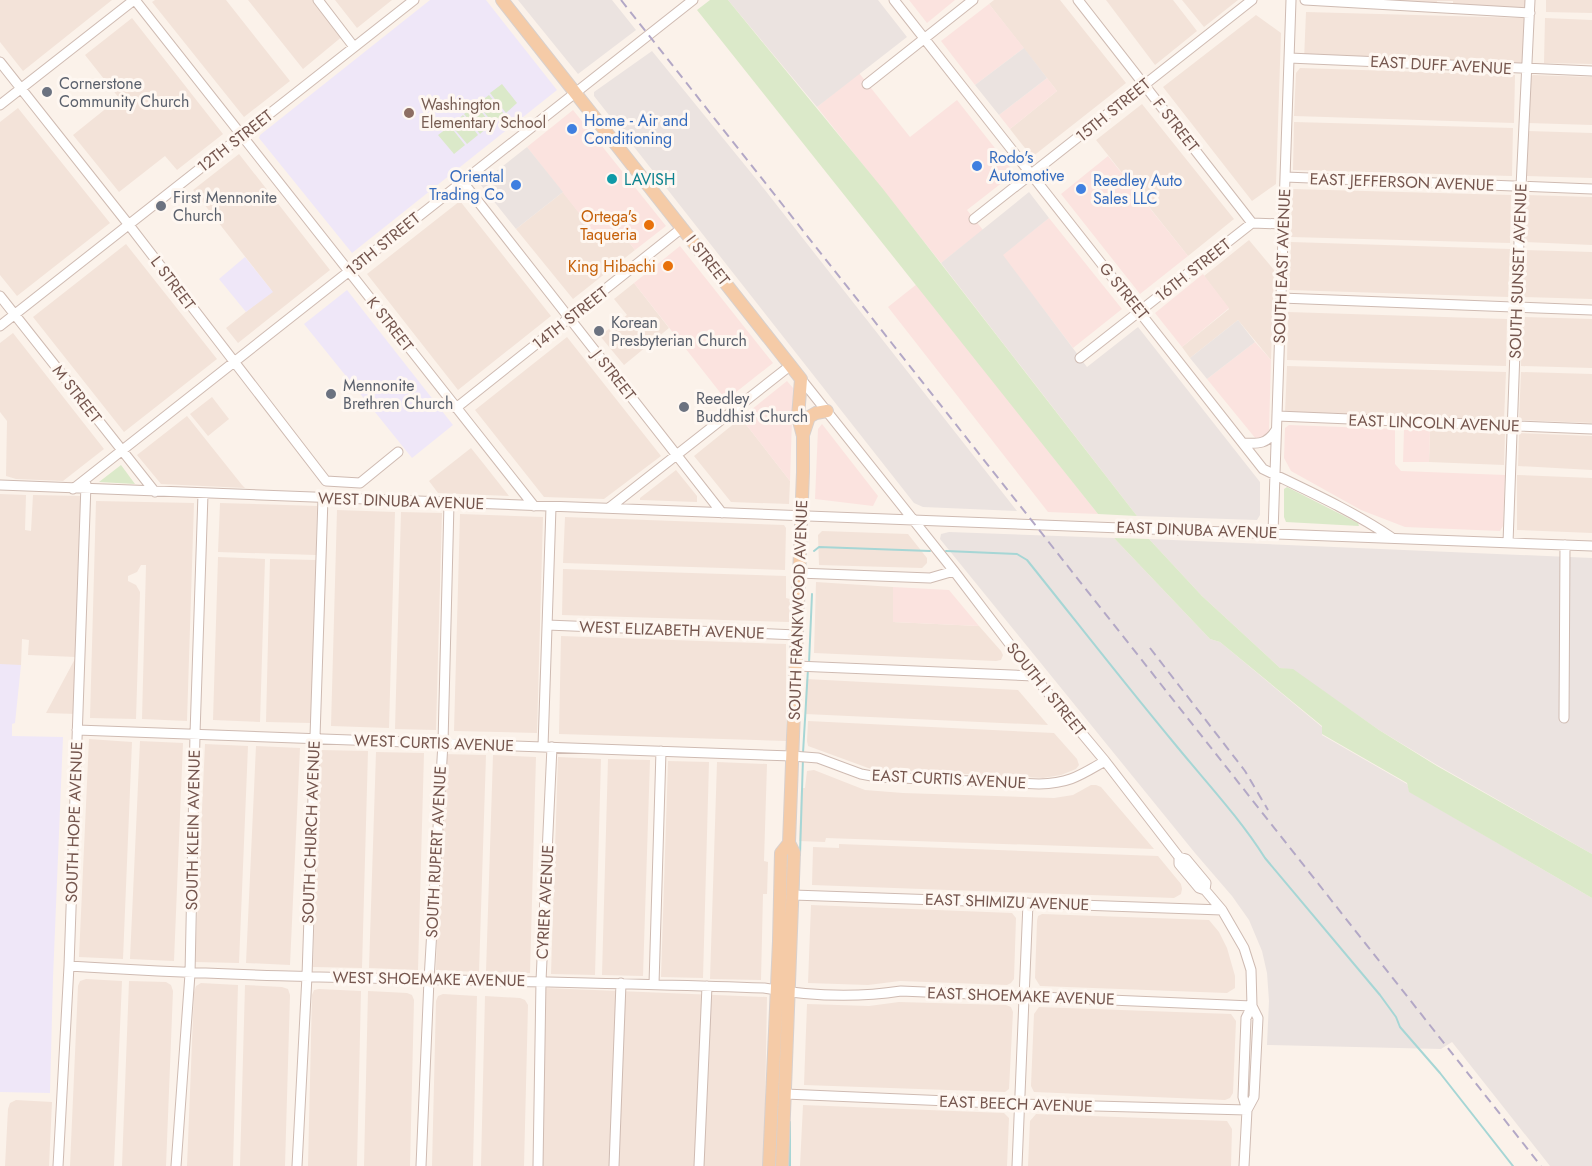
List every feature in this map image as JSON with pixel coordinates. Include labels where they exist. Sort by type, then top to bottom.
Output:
[{"type":"main road","name":"I STREET","points":[[502,0],[801,379]]},
{"type":"main road","name":"SOUTH FRANKWOOD AVENUE","points":[[769,1166],[793,895],[794,853],[789,843],[801,516],[803,436],[798,417],[801,379]]},
{"type":"main road","points":[[803,436],[809,417],[827,411]]},
{"type":"main road","name":"SOUTH FRANKWOOD AVENUE","points":[[782,1166],[785,1094],[781,853],[789,843]]},
{"type":"street","points":[[0,105],[134,0]]},
{"type":"street","name":"K STREET","points":[[134,0],[534,506]]},
{"type":"street","points":[[318,0],[354,47]]},
{"type":"street","name":"12TH STREET","points":[[0,326],[414,0]]},
{"type":"street","name":"13TH STREET","points":[[86,484],[122,451],[693,0]]},
{"type":"street","name":"G STREET","points":[[894,0],[1263,469],[1289,480],[1373,525],[1391,538]]},
{"type":"street","points":[[867,84],[973,0]]},
{"type":"street","name":"F STREET","points":[[1078,0],[1252,223]]},
{"type":"street","name":"15TH STREET","points":[[974,219],[1252,0]]},
{"type":"street","name":"SOUTH EAST AVENUE","points":[[1273,533],[1291,0]]},
{"type":"street","points":[[1305,0],[1530,13]]},
{"type":"street","name":"SOUTH SUNSET AVENUE","points":[[1508,543],[1530,0]]},
{"type":"street","name":"EAST DUFF AVENUE","points":[[1289,58],[1592,71]]},
{"type":"street","name":"L STREET","points":[[0,62],[326,481],[356,483],[362,481],[398,452]]},
{"type":"street","name":"EAST JEFFERSON AVENUE","points":[[1285,177],[1592,189]]},
{"type":"street","name":"J STREET","points":[[462,182],[722,513]]},
{"type":"street","points":[[1252,223],[1283,224]]},
{"type":"street","name":"16TH STREET","points":[[1080,358],[1252,223]]},
{"type":"street","name":"14TH STREET","points":[[456,408],[682,228]]},
{"type":"street","name":"M STREET","points":[[0,296],[155,492]]},
{"type":"street","points":[[1281,298],[1592,310]]},
{"type":"street","points":[[609,508],[791,365]]},
{"type":"street","name":"I STREET","points":[[801,379],[913,520]]},
{"type":"street","name":"EAST LINCOLN AVENUE","points":[[1277,416],[1592,429]]},
{"type":"street","points":[[1243,443],[1266,442],[1276,430]]},
{"type":"street","name":"WEST DINUBA AVENUE","points":[[0,485],[74,489],[86,484],[155,492],[801,516]]},
{"type":"street","name":"SOUTH HOPE AVENUE","points":[[58,1166],[69,966],[86,484]]},
{"type":"street","name":"SOUTH KLEIN AVENUE","points":[[176,1166],[190,974],[203,494]]},
{"type":"street","name":"SOUTH CHURCH AVENUE","points":[[297,1166],[307,976],[323,498]]},
{"type":"street","name":"SOUTH RUPERT AVENUE","points":[[421,1166],[442,743],[449,502]]},
{"type":"street","name":"CYRIER AVENUE","points":[[538,1166],[551,507]]},
{"type":"street","name":"EAST DINUBA AVENUE","points":[[801,516],[1592,546]]},
{"type":"street","name":"SOUTH I STREET","points":[[913,520],[1034,676],[1105,761],[1179,857],[1179,864],[1199,888],[1206,890],[1222,910],[1248,959],[1251,970],[1252,1006]]},
{"type":"street","points":[[1564,718],[1565,545]]},
{"type":"street","points":[[798,573],[930,578],[954,571]]},
{"type":"street","name":"WEST ELIZABETH AVENUE","points":[[547,625],[797,635]]},
{"type":"street","points":[[796,666],[1034,676]]},
{"type":"street","name":"WEST CURTIS AVENUE","points":[[77,730],[792,756]]},
{"type":"street","points":[[654,984],[661,751]]},
{"type":"street","name":"EAST CURTIS AVENUE","points":[[792,756],[818,758],[861,774],[877,777],[1040,784],[1061,783],[1105,761]]},
{"type":"street","name":"EAST SHIMIZU AVENUE","points":[[793,895],[1222,910]]},
{"type":"street","points":[[1017,1166],[1028,903]]},
{"type":"street","name":"WEST SHOEMAKE AVENUE","points":[[69,966],[190,974],[621,983],[764,988],[783,991]]},
{"type":"street","points":[[614,1166],[621,983]]},
{"type":"street","points":[[699,1166],[707,986]]},
{"type":"street","name":"EAST SHOEMAKE AVENUE","points":[[783,991],[868,996],[901,991],[1252,1006]]},
{"type":"street","points":[[1244,1166],[1247,1110],[1243,1097],[1246,1017],[1252,1006]]},
{"type":"street","name":"EAST BEECH AVENUE","points":[[785,1094],[1019,1104],[1247,1110]]},
{"type":"shaded area","points":[[0,0],[112,0],[23,71],[0,42]]},
{"type":"shaded area","points":[[155,0],[226,0],[290,81],[244,117],[152,2]]},
{"type":"shaded area","points":[[248,0],[317,0],[344,35],[303,69]]},
{"type":"shaded area","points":[[335,0],[392,0],[357,28]]},
{"type":"shaded area","name":"Washington Elementary School","points":[[430,0],[486,0],[557,90],[352,253],[259,138]]},
{"type":"shaded area","points":[[518,0],[612,0],[636,30],[578,74]]},
{"type":"shaded area","points":[[728,0],[878,0],[907,37],[817,107]]},
{"type":"shaded area","points":[[909,0],[955,0],[927,23]]},
{"type":"shaded area","points":[[994,0],[1060,0],[1126,83],[1032,157],[1010,129],[1057,91],[989,4]]},
{"type":"shaded area","points":[[1106,0],[1173,0],[1197,31],[1155,65]]},
{"type":"shaded area","points":[[1182,0],[1238,0],[1204,27]]},
{"type":"shaded area","points":[[1306,0],[1525,0],[1525,10],[1453,8],[1453,1],[1437,1],[1436,6]]},
{"type":"shaded area","points":[[1546,0],[1592,0],[1592,13],[1546,12]]},
{"type":"shaded area","points":[[989,4],[1024,48],[975,85],[941,41]]},
{"type":"shaded area","points":[[1306,12],[1525,18],[1523,66],[1304,60]]},
{"type":"shaded area","points":[[1256,15],[1281,33],[1276,184],[1252,201],[1163,87]]},
{"type":"shaded area","points":[[132,18],[223,134],[177,170],[165,156],[119,192],[73,135],[119,98],[85,55]]},
{"type":"shaded area","points":[[1545,18],[1592,20],[1592,64],[1544,63]]},
{"type":"shaded area","points":[[1024,48],[1047,78],[999,115],[975,85]]},
{"type":"shaded area","points":[[652,51],[757,180],[1017,511],[923,507],[914,503],[594,96],[594,92]]},
{"type":"shaded area","points":[[1300,68],[1515,75],[1514,123],[1294,116],[1296,73]]},
{"type":"shaded area","points":[[859,73],[910,137],[957,100],[1013,171],[1012,175],[967,210],[983,230],[941,263],[817,107]]},
{"type":"shaded area","points":[[1533,75],[1592,77],[1592,125],[1528,123],[1530,77]]},
{"type":"shaded area","points":[[1047,78],[1057,91],[1010,129],[999,115]]},
{"type":"shaded area","points":[[1142,104],[1234,219],[1188,256],[1096,140]]},
{"type":"shaded area","points":[[18,108],[110,223],[17,296],[0,275],[0,122]]},
{"type":"shaded area","points":[[573,110],[666,226],[635,250],[621,232],[604,245],[527,147]]},
{"type":"shaded area","points":[[1294,122],[1513,128],[1512,176],[1293,170]]},
{"type":"shaded area","points":[[1528,131],[1592,133],[1592,178],[1527,176]]},
{"type":"shaded area","points":[[527,147],[563,192],[516,229],[480,184]]},
{"type":"shaded area","points":[[239,154],[330,270],[238,343],[226,328],[272,291],[193,190]]},
{"type":"shaded area","points":[[1108,156],[1188,256],[1140,294],[1061,194]]},
{"type":"shaded area","points":[[1292,189],[1511,195],[1510,243],[1291,237]]},
{"type":"shaded area","points":[[563,192],[604,245],[621,232],[635,250],[573,299],[516,229]]},
{"type":"shaded area","points":[[1029,192],[1049,218],[1003,255],[1087,367],[1138,327],[1260,482],[1260,515],[1257,520],[1137,516],[941,263]]},
{"type":"shaded area","points":[[1526,195],[1592,197],[1592,245],[1525,242]]},
{"type":"shaded area","points":[[460,201],[551,316],[458,390],[367,274]]},
{"type":"shaded area","points":[[1049,218],[1122,309],[1073,348],[1002,255]]},
{"type":"shaded area","points":[[1249,240],[1274,270],[1271,360],[1238,320],[1190,358],[1182,347],[1229,309],[1204,276]]},
{"type":"shaded area","points":[[1291,242],[1510,249],[1508,297],[1289,290]]},
{"type":"shaded area","points":[[126,244],[217,359],[124,432],[33,317]]},
{"type":"shaded area","points":[[680,246],[773,363],[726,400],[634,283]]},
{"type":"shaded area","points":[[1524,250],[1592,252],[1592,299],[1523,297]]},
{"type":"shaded area","points":[[245,257],[273,292],[246,312],[219,279]]},
{"type":"shaded area","points":[[1203,274],[1229,308],[1182,347],[1155,313]]},
{"type":"shaded area","points":[[634,283],[669,328],[624,365],[600,336],[627,315],[614,299]]},
{"type":"shaded area","points":[[917,284],[1098,514],[1048,512],[888,307]]},
{"type":"shaded area","points":[[347,290],[453,425],[412,458],[304,324]]},
{"type":"shaded area","points":[[1288,312],[1507,319],[1506,366],[1287,360]]},
{"type":"shaded area","points":[[1522,317],[1592,319],[1592,368],[1521,366]]},
{"type":"shaded area","points":[[1238,320],[1255,342],[1207,379],[1190,358]]},
{"type":"shaded area","points":[[13,333],[104,449],[63,481],[16,479],[6,476],[7,421],[0,412],[0,343]]},
{"type":"shaded area","points":[[567,337],[661,456],[604,499],[544,497],[475,410]]},
{"type":"shaded area","points":[[1255,342],[1271,360],[1269,430],[1267,436],[1256,439],[1207,379]]},
{"type":"shaded area","points":[[1287,366],[1506,372],[1504,420],[1285,413]]},
{"type":"shaded area","points":[[1521,372],[1592,374],[1592,423],[1519,420]]},
{"type":"shaded area","points":[[787,381],[793,388],[790,481],[741,418]]},
{"type":"shaded area","points":[[212,397],[229,419],[208,436],[190,414]]},
{"type":"shaded area","points":[[187,416],[245,488],[161,484],[137,455]]},
{"type":"shaded area","points":[[741,418],[790,481],[789,504],[731,502],[694,456]]},
{"type":"shaded area","points":[[822,424],[878,496],[873,506],[815,499],[818,429]]},
{"type":"shaded area","points":[[1289,425],[1395,429],[1395,464],[1401,471],[1505,475],[1503,526],[1500,531],[1405,527],[1361,510],[1291,471],[1284,458],[1285,428]]},
{"type":"shaded area","points":[[1404,430],[1430,430],[1429,462],[1403,462]]},
{"type":"shaded area","points":[[1430,430],[1505,434],[1504,465],[1429,462]]},
{"type":"shaded area","points":[[1519,433],[1592,436],[1592,470],[1518,466]]},
{"type":"shaded area","points":[[471,448],[509,496],[438,493],[429,481]]},
{"type":"shaded area","points":[[676,470],[697,496],[697,502],[640,500],[640,498]]},
{"type":"shaded area","points":[[1517,475],[1592,478],[1592,533],[1517,530]]},
{"type":"shaded area","points":[[0,494],[26,495],[25,530],[31,531],[33,495],[82,496],[76,714],[46,713],[76,657],[28,655],[29,640],[22,639],[21,665],[0,665]]},
{"type":"shaded area","points":[[96,501],[194,503],[187,721],[142,719],[146,565],[141,565],[137,572],[128,576],[128,581],[136,585],[140,592],[136,719],[90,718]]},
{"type":"shaded area","points":[[220,503],[317,506],[316,555],[218,552]]},
{"type":"shaded area","points":[[337,510],[395,512],[389,728],[331,726]]},
{"type":"shaded area","points":[[401,512],[442,513],[436,730],[395,729]]},
{"type":"shaded area","points":[[460,514],[543,517],[537,733],[454,731]]},
{"type":"shaded area","points":[[565,517],[784,525],[786,528],[785,570],[563,563]]},
{"type":"shaded area","points":[[822,531],[908,534],[927,558],[927,563],[922,568],[819,565],[818,535]]},
{"type":"shaded area","points":[[949,532],[1114,538],[1210,639],[1220,642],[1322,727],[1322,735],[1407,784],[1410,792],[1592,898],[1592,1166],[1550,1166],[1452,1042],[1441,1049],[1267,1045],[1269,1001],[1267,973],[1262,951],[1249,920],[1232,896],[940,539],[941,534]]},
{"type":"shaded area","points":[[1149,539],[1592,558],[1592,854],[1379,730],[1293,670],[1280,668],[1202,596]]},
{"type":"shaded area","points":[[218,557],[265,559],[260,722],[213,720]]},
{"type":"shaded area","points":[[270,559],[316,560],[311,723],[266,722]]},
{"type":"shaded area","points":[[563,569],[786,576],[786,598],[790,599],[789,622],[562,615]]},
{"type":"shaded area","points":[[816,582],[893,587],[893,622],[979,626],[1001,651],[1003,655],[1001,660],[814,653]]},
{"type":"shaded area","points":[[893,587],[949,590],[979,626],[893,622]]},
{"type":"shaded area","points":[[561,636],[786,644],[786,741],[559,734]]},
{"type":"shaded area","points":[[0,664],[21,665],[12,736],[63,737],[50,1093],[0,1092]]},
{"type":"shaded area","points":[[806,679],[1018,690],[1048,725],[805,714]]},
{"type":"shaded area","points":[[808,721],[1054,733],[1077,759],[1079,765],[1076,769],[1061,775],[1043,778],[871,769],[808,746]]},
{"type":"shaded area","points":[[89,739],[132,742],[123,959],[79,957]]},
{"type":"shaded area","points":[[140,741],[183,743],[174,961],[130,959]]},
{"type":"shaded area","points":[[205,744],[248,746],[239,963],[195,962]]},
{"type":"shaded area","points":[[256,746],[300,748],[290,965],[246,963]]},
{"type":"shaded area","points":[[320,750],[368,751],[362,968],[313,967]]},
{"type":"shaded area","points":[[376,752],[424,753],[418,970],[369,968]]},
{"type":"shaded area","points":[[442,754],[486,755],[479,972],[436,970]]},
{"type":"shaded area","points":[[493,755],[536,757],[530,973],[486,972]]},
{"type":"shaded area","points":[[558,757],[601,759],[595,975],[551,974]]},
{"type":"shaded area","points":[[608,759],[650,760],[643,976],[602,975]]},
{"type":"shaded area","points":[[668,761],[709,762],[703,978],[661,977]]},
{"type":"shaded area","points":[[717,762],[767,764],[764,861],[768,862],[767,894],[763,894],[761,980],[710,979]]},
{"type":"shaded area","points":[[814,770],[865,790],[903,793],[1054,798],[1073,795],[1091,785],[1096,785],[1101,787],[1154,849],[826,838],[825,842],[799,841],[801,788],[805,788],[807,771]]},
{"type":"shaded area","points":[[839,844],[1158,856],[1181,884],[1182,889],[1181,894],[1174,898],[812,885],[813,847],[839,848]]},
{"type":"shaded area","points":[[811,905],[1012,913],[1016,918],[1014,979],[1007,985],[900,981],[868,985],[808,983]]},
{"type":"shaded area","points":[[1042,914],[1209,920],[1219,932],[1227,948],[1235,976],[1235,988],[1227,993],[1040,986],[1035,978],[1037,921],[1038,916]]},
{"type":"shaded area","points":[[86,979],[122,981],[114,1166],[70,1166],[78,986],[80,981]]},
{"type":"shaded area","points":[[129,981],[166,982],[171,985],[173,991],[166,1166],[122,1166]]},
{"type":"shaded area","points":[[201,983],[238,985],[233,1166],[187,1166],[194,992],[196,986]]},
{"type":"shaded area","points":[[245,985],[282,987],[288,989],[290,995],[285,1166],[240,1166]]},
{"type":"shaded area","points":[[546,988],[767,997],[764,1166],[542,1166]]},
{"type":"shaded area","points":[[314,990],[361,991],[357,1166],[308,1166],[312,995]]},
{"type":"shaded area","points":[[368,991],[407,993],[412,995],[414,1000],[410,1166],[364,1166]]},
{"type":"shaded area","points":[[443,994],[477,996],[473,1166],[432,1166],[436,1001],[438,996]]},
{"type":"shaded area","points":[[485,996],[520,998],[528,1005],[524,1166],[481,1166]]},
{"type":"shaded area","points":[[899,1002],[1011,1007],[1013,1012],[1009,1089],[1005,1092],[804,1085],[807,1004],[869,1006]]},
{"type":"shaded area","points":[[1039,1007],[1231,1014],[1236,1021],[1233,1093],[1225,1100],[1034,1092],[1031,1086],[1034,1014]]},
{"type":"shaded area","points":[[16,1100],[52,1102],[49,1166],[5,1166],[8,1109],[10,1103]]},
{"type":"shaded area","points":[[803,1105],[1004,1113],[1009,1118],[1007,1166],[800,1166]]},
{"type":"shaded area","points":[[1036,1114],[1227,1121],[1232,1129],[1231,1166],[1028,1166],[1030,1121]]},
{"type":"green space","points":[[710,0],[728,0],[883,189],[1137,516],[1098,514],[697,10]]},
{"type":"green space","points":[[502,84],[517,103],[506,113],[490,93]]},
{"type":"green space","points":[[489,95],[504,114],[493,123],[477,104]]},
{"type":"green space","points":[[476,105],[491,124],[480,134],[464,114]]},
{"type":"green space","points":[[463,115],[478,135],[467,144],[451,125]]},
{"type":"green space","points":[[450,126],[465,145],[454,154],[438,135]]},
{"type":"green space","points":[[121,465],[135,484],[99,482]]},
{"type":"green space","points":[[1287,487],[1358,523],[1359,526],[1286,522],[1284,489]]},
{"type":"green space","points":[[1114,538],[1149,539],[1202,596],[1280,668],[1293,669],[1379,730],[1437,766],[1592,854],[1592,898],[1409,792],[1407,783],[1322,734],[1322,726],[1220,642],[1210,639]]},
{"type":"waterway","points":[[814,551],[819,547],[930,551]]},
{"type":"waterway","points":[[946,551],[1017,554],[1027,560],[1233,814],[1265,858],[1380,995],[1396,1017],[1400,1027],[1440,1073],[1513,1166]]},
{"type":"waterway","points":[[809,663],[812,594]]},
{"type":"waterway","points":[[803,753],[808,669]]},
{"type":"waterway","points":[[800,855],[803,758]]},
{"type":"waterway","points":[[798,894],[799,866]]},
{"type":"waterway","points":[[790,1122],[790,1166]]},
{"type":"railway","points":[[621,0],[1541,1166]]},
{"type":"railway","points":[[1150,648],[1245,771],[1268,810]]},
{"type":"place","name":"Cornerstone Community Church","points":[[47,92]]},
{"type":"place","name":"Washington Elementary School","points":[[409,113]]},
{"type":"place","name":"Home - Air and Conditioning","points":[[572,129]]},
{"type":"place","name":"Rodo's Automotive","points":[[977,166]]},
{"type":"place","name":"LAVISH","points":[[612,179]]},
{"type":"place","name":"Oriental Trading Co","points":[[516,185]]},
{"type":"place","name":"Reedley Auto Sales LLC","points":[[1081,189]]},
{"type":"place","name":"First Mennonite Church","points":[[161,206]]},
{"type":"place","name":"Ortega's Taqueria","points":[[649,225]]},
{"type":"place","name":"King Hibachi","points":[[668,266]]},
{"type":"place","name":"Korean Presbyterian Church","points":[[599,331]]},
{"type":"place","name":"Mennonite Brethren Church","points":[[331,394]]},
{"type":"place","name":"Reedley Buddhist Church","points":[[684,407]]}]
